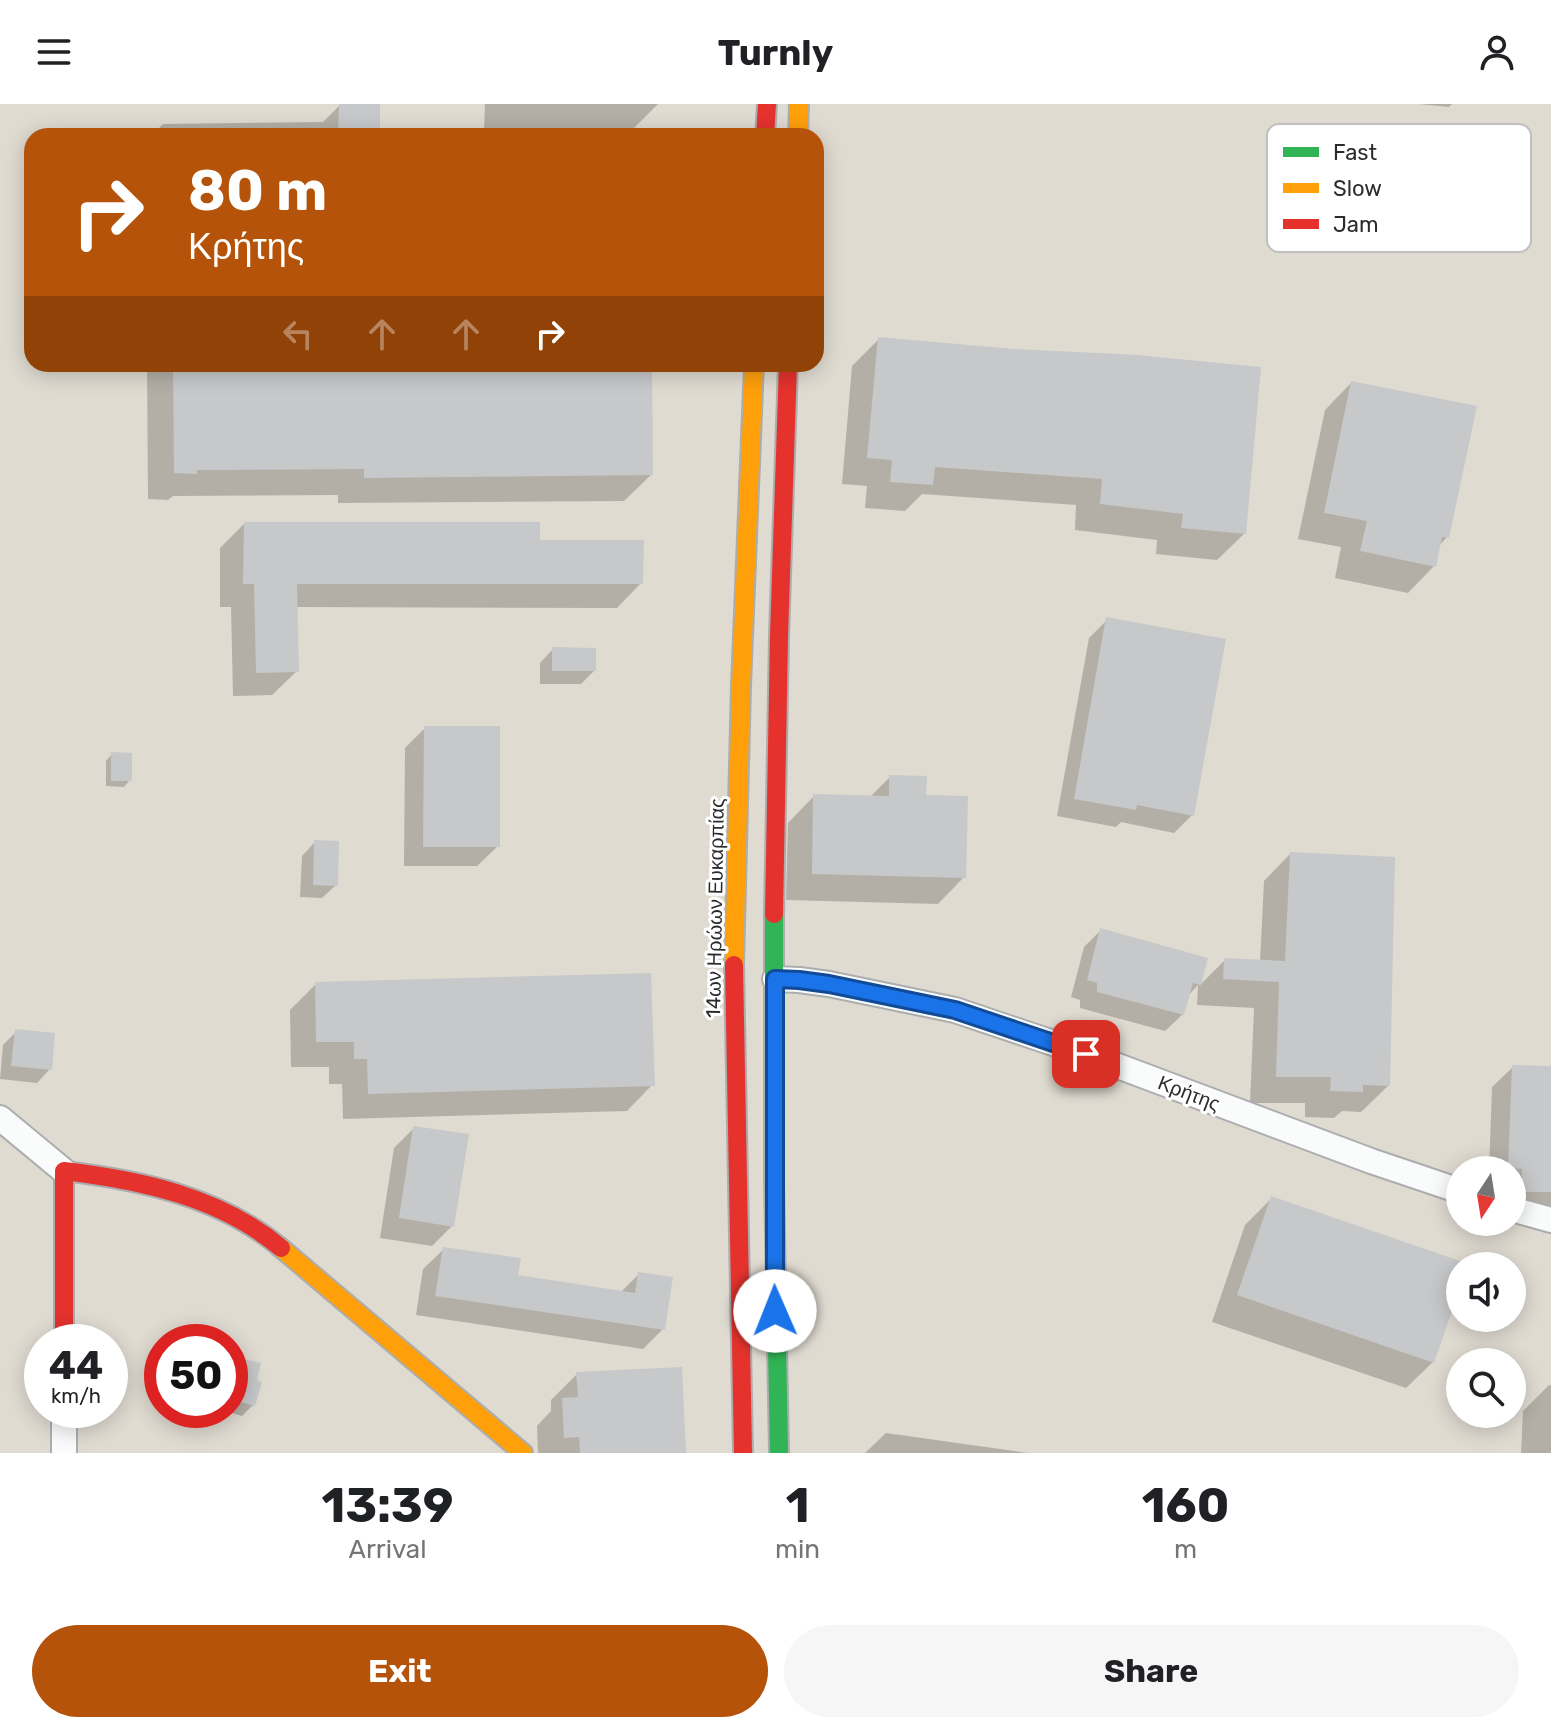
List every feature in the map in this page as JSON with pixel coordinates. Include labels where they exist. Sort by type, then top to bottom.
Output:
[{"type":"main road","points":[[766,128],[767,104]]},
{"type":"main road","points":[[798,128],[799,104]]},
{"type":"main road","name":"14ων Ηρώων Ευκαρπίας","points":[[743,1453],[734,949],[754,372]]},
{"type":"main road","points":[[779,1453],[774,1255],[777,699],[788,372]]},
{"type":"main road","points":[[64,1324],[64,1171],[99,1175],[182,1195],[231,1214],[270,1238],[523,1453]]},
{"type":"street","name":"Κρήτης","points":[[775,979],[829,984],[955,1010],[1086,1054],[1446,1186]]},
{"type":"street","points":[[0,1118],[64,1171]]},
{"type":"street","points":[[1526,1213],[1551,1220]]},
{"type":"street","points":[[64,1428],[64,1453]]},
{"type":"shaded area","points":[[0,104],[1551,104],[1551,1453],[0,1453]]},
{"type":"building","points":[[339,104],[380,104],[380,128],[338,128]]},
{"type":"building","points":[[878,337],[1261,367],[1246,534],[1181,528],[1183,514],[1100,504],[1102,479],[935,467],[933,485],[890,482],[892,460],[867,458]]},
{"type":"building","points":[[173,372],[652,372],[653,475],[364,478],[364,469],[197,470],[197,474],[174,473]]},
{"type":"building","points":[[1351,381],[1477,406],[1449,538],[1442,537],[1436,567],[1360,551],[1367,521],[1324,513]]},
{"type":"building","points":[[244,522],[540,522],[540,540],[644,540],[643,584],[297,584],[299,672],[256,673],[254,584],[243,584]]},
{"type":"building","points":[[1106,617],[1226,639],[1194,816],[1137,805],[1136,810],[1074,799]]},
{"type":"building","points":[[552,647],[596,648],[596,671],[552,671]]},
{"type":"building","points":[[424,726],[500,726],[500,847],[423,847]]},
{"type":"building","points":[[111,752],[132,753],[132,781],[111,781]]},
{"type":"building","points":[[889,775],[927,776],[926,795],[968,796],[966,878],[812,874],[813,794],[889,796]]},
{"type":"building","points":[[314,840],[339,841],[338,886],[313,885]]},
{"type":"building","points":[[1290,852],[1395,857],[1390,1086],[1363,1085],[1363,1092],[1330,1091],[1331,1077],[1276,1077],[1279,982],[1223,979],[1224,958],[1285,961]]},
{"type":"building","points":[[1100,928],[1208,958],[1201,985],[1193,983],[1184,1015],[1097,992],[1097,983],[1087,980]]},
{"type":"building","points":[[651,973],[655,1086],[368,1094],[367,1059],[354,1059],[354,1042],[316,1042],[315,982]]},
{"type":"building","points":[[15,1029],[55,1033],[52,1070],[11,1066]]},
{"type":"building","points":[[1512,1065],[1551,1066],[1551,1192],[1526,1192],[1526,1156],[1508,1156]]},
{"type":"building","points":[[413,1126],[469,1134],[454,1227],[399,1218]]},
{"type":"building","points":[[1271,1196],[1446,1256],[1446,1328],[1434,1363],[1237,1295]]},
{"type":"building","points":[[443,1247],[521,1258],[518,1275],[635,1293],[638,1272],[673,1277],[665,1330],[435,1296]]},
{"type":"building","points":[[248,1360],[261,1363],[257,1380],[262,1382],[255,1406],[248,1404]]},
{"type":"building","points":[[682,1367],[686,1453],[580,1453],[579,1437],[564,1438],[562,1398],[578,1397],[576,1372]]},
{"type":"traffic: fast","points":[[774,914],[774,1181],[779,1453]]},
{"type":"traffic: slow","points":[[798,128],[799,104]]},
{"type":"traffic: slow","points":[[734,965],[754,372]]},
{"type":"traffic: slow","points":[[281,1248],[523,1453]]},
{"type":"traffic: jam","points":[[766,128],[767,104]]},
{"type":"traffic: jam","points":[[774,914],[788,372]]},
{"type":"traffic: jam","points":[[734,965],[743,1453]]},
{"type":"traffic: jam","points":[[64,1324],[64,1171],[122,1180],[178,1194],[232,1216],[258,1230],[281,1248]]},
{"type":"route","points":[[775,1311],[775,979],[829,984],[926,1003],[1086,1054]]}]
